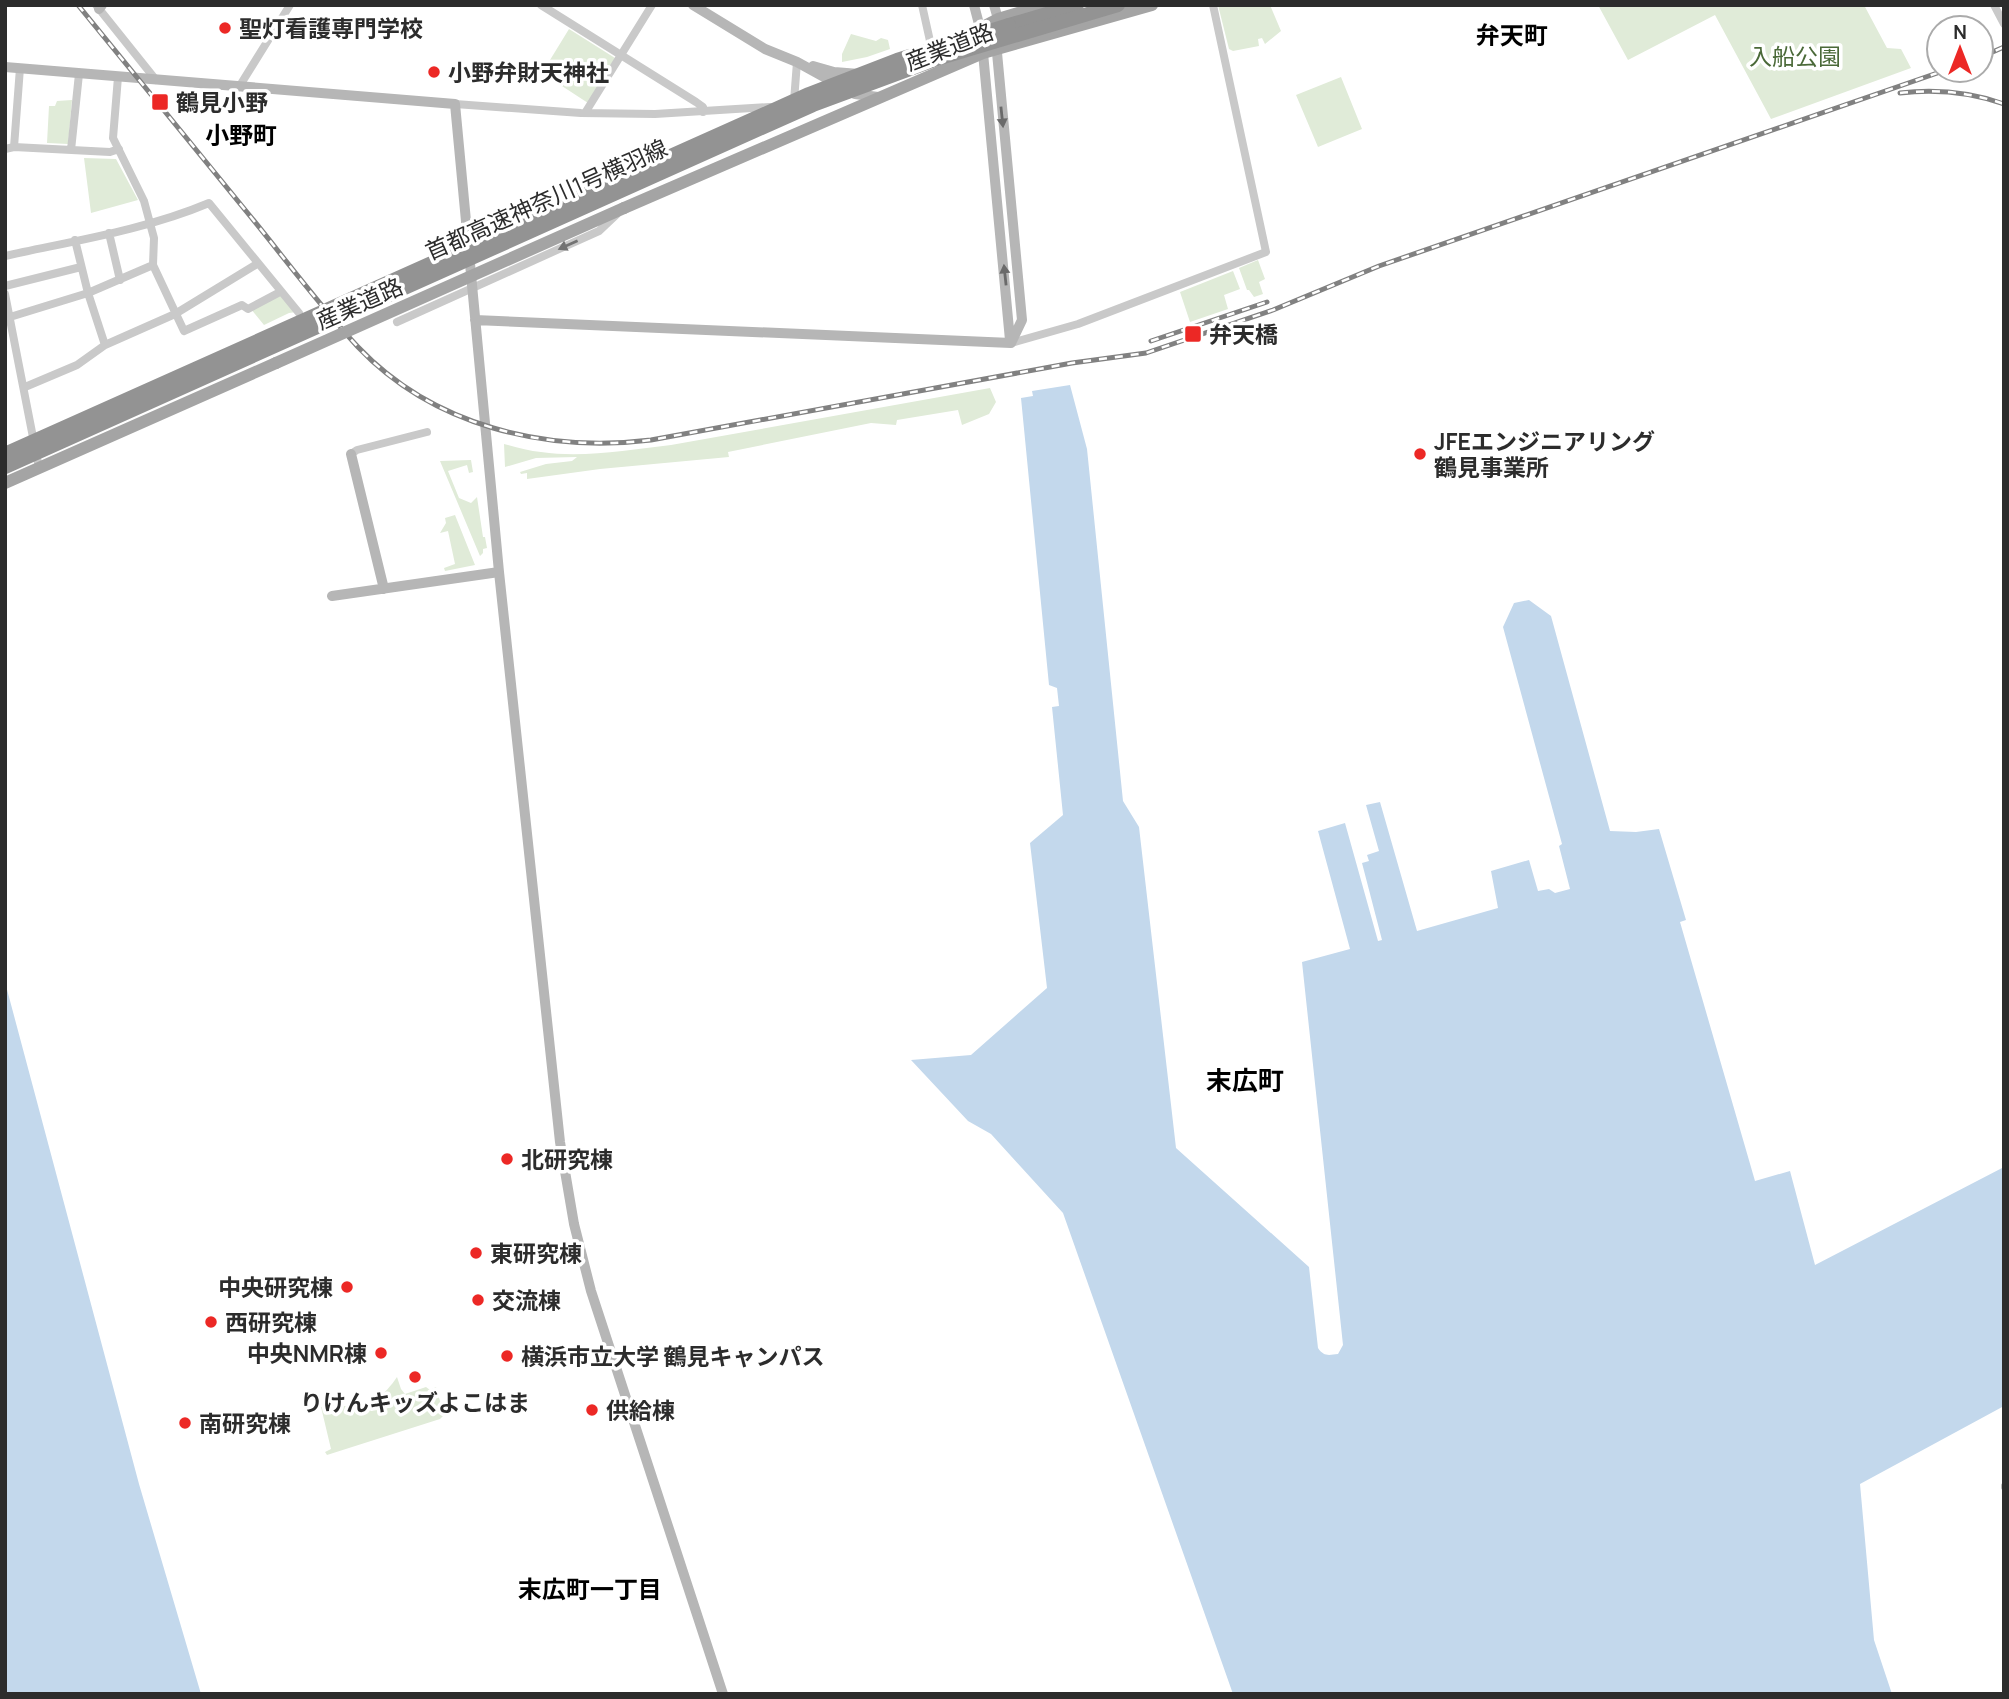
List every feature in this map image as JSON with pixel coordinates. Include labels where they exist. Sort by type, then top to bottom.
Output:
[{"type":"highway","name":"首都高速神奈川1号横羽線","points":[[5,454],[809,94],[897,60],[1077,5]]},
{"type":"highway","name":"首都高速神奈川1号横羽線","points":[[5,467],[813,105],[940,58],[1118,5]]},
{"type":"main road","name":"産業道路","points":[[806,128],[855,94],[980,28],[998,19],[1045,5]]},
{"type":"main road","name":"産業道路","points":[[5,483],[878,97],[989,51],[1152,5]]},
{"type":"street","points":[[239,87],[290,5]]},
{"type":"street","points":[[541,5],[696,102],[703,107],[703,113]]},
{"type":"street","points":[[585,113],[652,5]]},
{"type":"street","points":[[693,5],[765,49],[797,62],[855,94],[878,97]]},
{"type":"street","points":[[922,5],[933,53]]},
{"type":"street","points":[[974,5],[989,51],[1011,343]]},
{"type":"street","points":[[989,51],[998,19],[995,5]]},
{"type":"street","points":[[475,320],[1011,343],[1078,324],[1266,252],[1213,5]]},
{"type":"street","points":[[1994,5],[2004,24]]},
{"type":"street","points":[[99,6],[156,80]]},
{"type":"street","points":[[797,62],[834,72],[868,75],[898,71]]},
{"type":"street","points":[[792,134],[797,62]]},
{"type":"street","points":[[5,67],[585,113],[703,113],[794,105]]},
{"type":"street","points":[[20,68],[9,148],[110,152],[119,149]]},
{"type":"street","points":[[71,150],[79,74]]},
{"type":"street","points":[[118,77],[113,138],[144,201],[153,238],[153,265],[184,331],[242,305],[248,309],[280,292]]},
{"type":"street","points":[[455,104],[499,572],[560,1142],[574,1224],[591,1291],[723,1694]]},
{"type":"street","points":[[5,256],[109,233],[189,212],[209,203],[299,313]]},
{"type":"street","points":[[397,322],[599,231],[624,208]]},
{"type":"street","points":[[109,233],[120,280]]},
{"type":"street","points":[[75,240],[105,345]]},
{"type":"street","points":[[24,387],[77,365],[105,345],[175,314],[257,264]]},
{"type":"street","points":[[10,317],[88,293],[153,265]]},
{"type":"street","points":[[5,286],[81,267]]},
{"type":"street","points":[[6,296],[39,468]]},
{"type":"street","points":[[384,589],[351,454],[357,450],[427,432]]},
{"type":"street","points":[[332,596],[499,572]]},
{"type":"green space","points":[[1218,5],[1270,5],[1281,31],[1265,44],[1262,38],[1258,39],[1259,46],[1233,51],[1229,49]]},
{"type":"green space","name":"入船公園","points":[[1598,5],[1864,5],[1887,48],[1901,49],[1911,68],[1771,119],[1715,15],[1628,60]]},
{"type":"green space","points":[[569,29],[615,58],[588,103],[542,73]]},
{"type":"green space","points":[[851,34],[876,41],[881,38],[888,40],[890,49],[842,62],[842,54]]},
{"type":"green space","points":[[1341,77],[1362,129],[1318,147],[1296,95]]},
{"type":"green space","points":[[72,100],[68,144],[47,143],[49,106],[55,106],[57,101]]},
{"type":"green space","points":[[84,158],[116,159],[138,200],[91,213]]},
{"type":"green space","points":[[1258,260],[1265,279],[1259,282],[1263,294],[1254,297],[1247,290],[1239,268]]},
{"type":"green space","points":[[1233,271],[1240,289],[1224,295],[1228,309],[1190,322],[1180,292]]},
{"type":"green space","points":[[280,295],[296,312],[264,325],[251,309]]},
{"type":"green space","points":[[990,388],[996,402],[989,414],[962,425],[958,410],[897,420],[896,425],[871,423],[728,452],[729,457],[527,479],[527,473],[520,472],[546,464],[572,461],[577,457],[536,458],[505,467],[504,444],[557,454],[622,451],[671,445]]},
{"type":"green space","points":[[471,460],[473,472],[469,473],[467,465],[448,471],[459,498],[471,503],[477,497],[487,548],[483,549],[480,556],[440,461]]},
{"type":"green space","points":[[455,515],[475,565],[445,571],[444,568],[455,564],[448,531],[440,533],[446,523],[445,518]]},
{"type":"green space","points":[[397,1377],[405,1394],[426,1387],[430,1390],[436,1387],[444,1415],[440,1419],[327,1455],[325,1452],[331,1449],[321,1407],[371,1402],[388,1389]]},
{"type":"water","points":[[1070,385],[1087,449],[1123,801],[1139,827],[1176,1148],[1309,1267],[1318,1348],[1322,1353],[1338,1354],[1343,1345],[1302,962],[1350,949],[1318,831],[1345,823],[1378,941],[1382,940],[1362,863],[1369,861],[1367,855],[1379,851],[1366,805],[1380,802],[1417,931],[1498,908],[1491,871],[1529,860],[1538,891],[1549,889],[1555,893],[1570,889],[1559,846],[1562,844],[1503,627],[1514,603],[1529,600],[1551,616],[1610,831],[1659,829],[1686,920],[1680,922],[1755,1181],[1790,1171],[1815,1265],[2004,1167],[2004,1406],[1860,1484],[1874,1640],[1892,1694],[1233,1694],[1063,1213],[991,1134],[968,1121],[911,1060],[971,1055],[1047,988],[1030,843],[1063,815],[1052,707],[1059,706],[1057,688],[1049,685],[1021,398],[1033,396],[1032,391]]},
{"type":"water","points":[[5,982],[139,1484],[201,1694],[5,1694]]},
{"type":"railway","points":[[78,5],[329,314],[358,347],[388,374],[421,397],[456,415],[493,428],[571,442],[651,440],[1072,363],[1146,353],[1273,310],[1379,266],[1925,77]]},
{"type":"railway","points":[[1995,51],[2004,47]]},
{"type":"railway","points":[[1900,93],[1952,92],[2004,104]]},
{"type":"railway","points":[[1151,341],[1267,302]]},
{"type":"place","name":"聖灯看護専門学校","points":[[225,28]]},
{"type":"place","name":"小野弁財天神社","points":[[434,72]]},
{"type":"place","name":"鶴見小野","points":[[160,102]]},
{"type":"place","name":"弁天橋","points":[[1193,334]]},
{"type":"place","name":"JFEエンジニアリング 鶴見事業所","points":[[1420,454]]},
{"type":"place","name":"北研究棟","points":[[507,1159]]},
{"type":"place","name":"東研究棟","points":[[476,1253]]},
{"type":"place","name":"中央研究棟","points":[[347,1287]]},
{"type":"place","name":"交流棟","points":[[478,1300]]},
{"type":"place","name":"西研究棟","points":[[211,1322]]},
{"type":"place","name":"中央NMR棟","points":[[381,1353]]},
{"type":"place","name":"横浜市立大学 鶴見キャンパス","points":[[507,1356]]},
{"type":"place","name":"りけんキッズよこはま","points":[[415,1377]]},
{"type":"place","name":"供給棟","points":[[592,1410]]},
{"type":"place","name":"南研究棟","points":[[185,1423]]},
{"type":"district","name":"弁天町","points":[[1512,34]]},
{"type":"district","name":"小野町","points":[[241,134]]},
{"type":"district","name":"末広町","points":[[1245,1080]]},
{"type":"district","name":"末広町一丁目","points":[[590,1588]]}]
